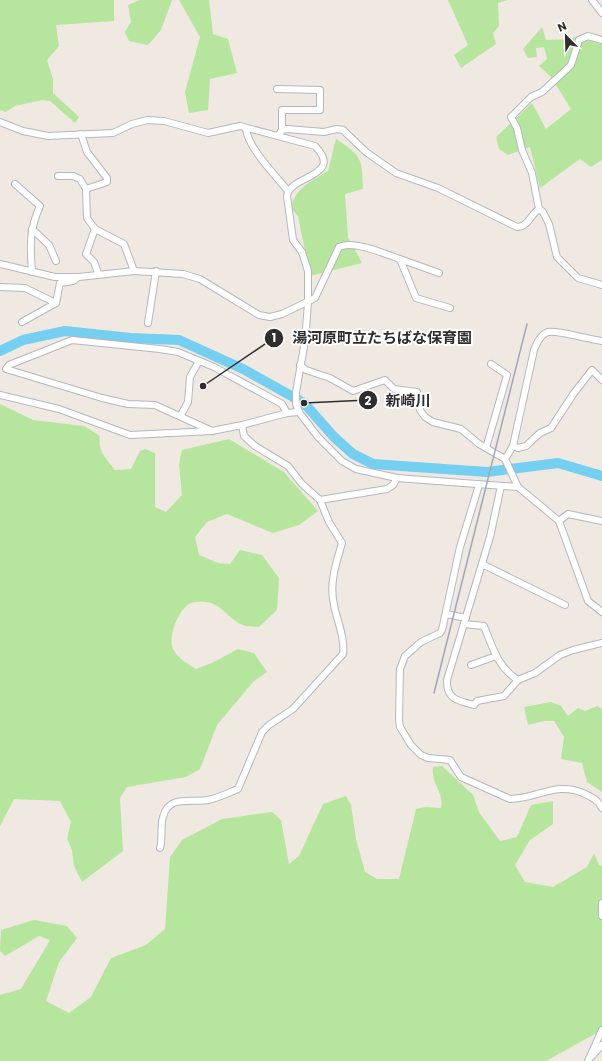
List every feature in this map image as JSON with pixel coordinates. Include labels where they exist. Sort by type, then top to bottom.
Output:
[{"type":"street","points":[[592,0],[602,13]]},
{"type":"street","points":[[601,283],[578,278],[557,257],[550,224],[543,212],[539,209],[532,173],[522,150],[517,128],[510,117],[531,97],[542,92],[571,65],[579,40],[588,36],[602,40]]},
{"type":"street","points":[[277,89],[320,90],[320,110],[282,110],[282,130],[278,136]]},
{"type":"street","points":[[0,122],[22,130],[48,136],[113,133],[132,124],[147,120],[164,121],[204,132],[240,126],[315,146],[324,163],[318,172],[291,186],[288,191]]},
{"type":"street","points":[[246,128],[248,138],[265,163],[288,191],[293,240],[306,260],[308,303],[296,392],[296,404],[299,412],[318,437],[342,461],[356,469],[397,478],[518,487]]},
{"type":"street","points":[[282,130],[324,132],[337,129],[343,130],[366,152],[396,173],[438,188],[517,227],[525,225],[533,214],[539,209]]},
{"type":"street","points":[[81,134],[87,152],[107,178],[107,182],[86,190]]},
{"type":"street","points":[[58,176],[73,176],[80,179],[86,190],[87,218],[95,229],[124,244],[134,271]]},
{"type":"street","points":[[15,184],[40,206],[32,223],[30,247],[32,272]]},
{"type":"street","points":[[32,229],[49,245],[56,261]]},
{"type":"street","points":[[95,229],[86,254],[94,262],[98,274]]},
{"type":"street","points":[[2,265],[54,277],[79,277],[134,271],[156,271],[183,274],[200,278],[259,315],[270,317],[282,314],[308,303],[315,298],[339,247],[350,245],[368,248],[439,273]]},
{"type":"street","points":[[400,259],[416,298],[450,308]]},
{"type":"street","points":[[148,323],[156,271]]},
{"type":"street","points":[[22,322],[56,303],[60,283],[73,281],[79,277]]},
{"type":"street","points":[[0,287],[24,288],[56,303]]},
{"type":"street","points":[[506,461],[513,446],[534,350],[540,337],[548,332],[560,333],[602,342]]},
{"type":"street","points":[[212,431],[182,415],[156,405],[128,404],[102,398],[6,369],[9,365],[72,340],[160,349],[178,352],[199,361],[272,398],[282,404],[287,413]]},
{"type":"street","points":[[182,415],[188,402],[190,377],[199,361]]},
{"type":"street","points":[[486,448],[507,375],[491,364]]},
{"type":"street","points":[[300,365],[306,370],[330,378],[353,391],[385,380],[394,390],[417,392],[420,410],[425,417],[433,422],[461,429],[506,461],[518,487],[559,521],[588,601],[602,612]]},
{"type":"street","points":[[513,446],[518,448],[526,446],[540,433],[551,428],[574,393],[592,370],[602,380]]},
{"type":"street","points":[[0,395],[59,409],[130,435],[212,431],[242,426],[287,413],[299,412]]},
{"type":"street","points":[[160,848],[163,818],[166,810],[171,804],[177,801],[208,800],[238,789],[262,732],[269,725],[293,709],[343,654],[344,646],[333,603],[332,580],[342,543],[329,522],[320,500],[302,484],[288,466],[255,446],[244,436],[242,426]]},
{"type":"street","points":[[320,500],[387,489],[397,478]]},
{"type":"street","points":[[479,485],[460,547],[446,614],[440,633],[421,642],[410,651],[400,669],[400,727],[411,745],[421,755],[428,758],[450,760],[461,778],[510,799],[519,799],[551,790],[573,788],[595,799],[602,808]]},
{"type":"street","points":[[501,486],[482,564],[447,680],[449,694],[453,700],[474,706],[477,701],[504,696],[518,680],[535,673],[560,655],[573,650],[602,643]]},
{"type":"street","points":[[559,521],[568,514],[602,521]]},
{"type":"street","points":[[482,564],[565,605]]},
{"type":"street","points":[[446,614],[484,626],[496,656],[508,674],[518,680]]},
{"type":"street","points":[[471,665],[496,656]]},
{"type":"street","points":[[602,903],[602,916]]},
{"type":"street","points":[[588,1061],[602,1030]]},
{"type":"street","points":[[588,1061],[602,1045]]},
{"type":"green space","points":[[0,0],[114,0],[114,21],[56,25],[59,46],[47,60],[53,79],[53,93],[79,117],[75,123],[50,101],[42,100],[15,106],[6,112],[0,110]]},
{"type":"green space","points":[[140,0],[172,0],[161,30],[148,45],[129,41],[125,32],[131,22],[128,5]]},
{"type":"green space","points":[[179,0],[209,0],[213,34],[228,39],[237,73],[210,79],[208,110],[189,113],[185,92],[200,37]]},
{"type":"green space","points":[[448,0],[508,0],[498,3],[499,26],[493,33],[496,44],[461,68],[454,55],[468,45]]},
{"type":"green space","points":[[542,27],[546,40],[571,39],[585,33],[602,40],[602,160],[591,167],[580,159],[540,188],[530,147],[508,155],[499,149],[496,137],[532,103],[546,129],[571,109],[551,77],[539,66],[547,59],[544,47],[536,48],[537,57],[528,58],[523,49]]},
{"type":"green space","points":[[336,139],[356,154],[361,164],[363,189],[345,194],[348,237],[362,263],[310,276],[298,216],[291,208],[296,195],[300,190],[328,171]]},
{"type":"green space","points":[[0,404],[33,420],[84,426],[100,436],[99,441],[101,450],[115,470],[131,469],[140,451],[145,449],[155,453],[155,507],[166,512],[182,495],[179,464],[182,450],[229,439],[284,472],[318,511],[299,525],[273,533],[227,514],[207,522],[195,537],[199,555],[218,563],[230,564],[240,550],[262,555],[279,578],[277,610],[259,627],[243,625],[237,622],[222,609],[211,603],[194,602],[189,604],[180,614],[172,634],[172,646],[176,654],[196,669],[212,663],[238,649],[254,653],[267,672],[253,682],[217,725],[200,769],[186,777],[127,787],[120,798],[123,851],[82,882],[74,866],[72,850],[67,839],[71,822],[60,801],[14,799],[0,826]]},
{"type":"green space","points":[[551,702],[561,706],[568,716],[578,708],[585,711],[597,706],[602,709],[602,792],[587,782],[582,763],[561,759],[564,737],[554,721],[544,721],[528,725],[524,707]]},
{"type":"green space","points":[[442,766],[473,795],[479,812],[500,841],[517,837],[531,805],[553,801],[553,824],[530,840],[515,865],[525,882],[553,887],[587,867],[594,853],[599,865],[602,866],[602,1030],[546,1061],[0,1061],[0,995],[21,989],[50,940],[39,936],[5,956],[0,951],[1,930],[34,920],[67,926],[77,938],[59,962],[46,1001],[69,1013],[91,997],[111,958],[146,945],[165,929],[170,857],[182,840],[222,819],[272,812],[281,820],[289,864],[299,856],[323,804],[346,796],[351,805],[356,839],[365,872],[377,879],[399,879],[416,809],[426,807],[441,808],[442,803],[434,778],[433,767]]},
{"type":"waterway","points":[[0,351],[23,340],[65,331],[131,338],[179,340],[243,369],[304,403],[334,437],[353,454],[373,464],[487,472],[558,463],[602,476]]},
{"type":"railway","points":[[434,693],[527,324]]},
{"type":"place","name":"湯河原町立たちばな保育園","points":[[203,386]]},
{"type":"place","name":"新崎川","points":[[304,403]]}]
